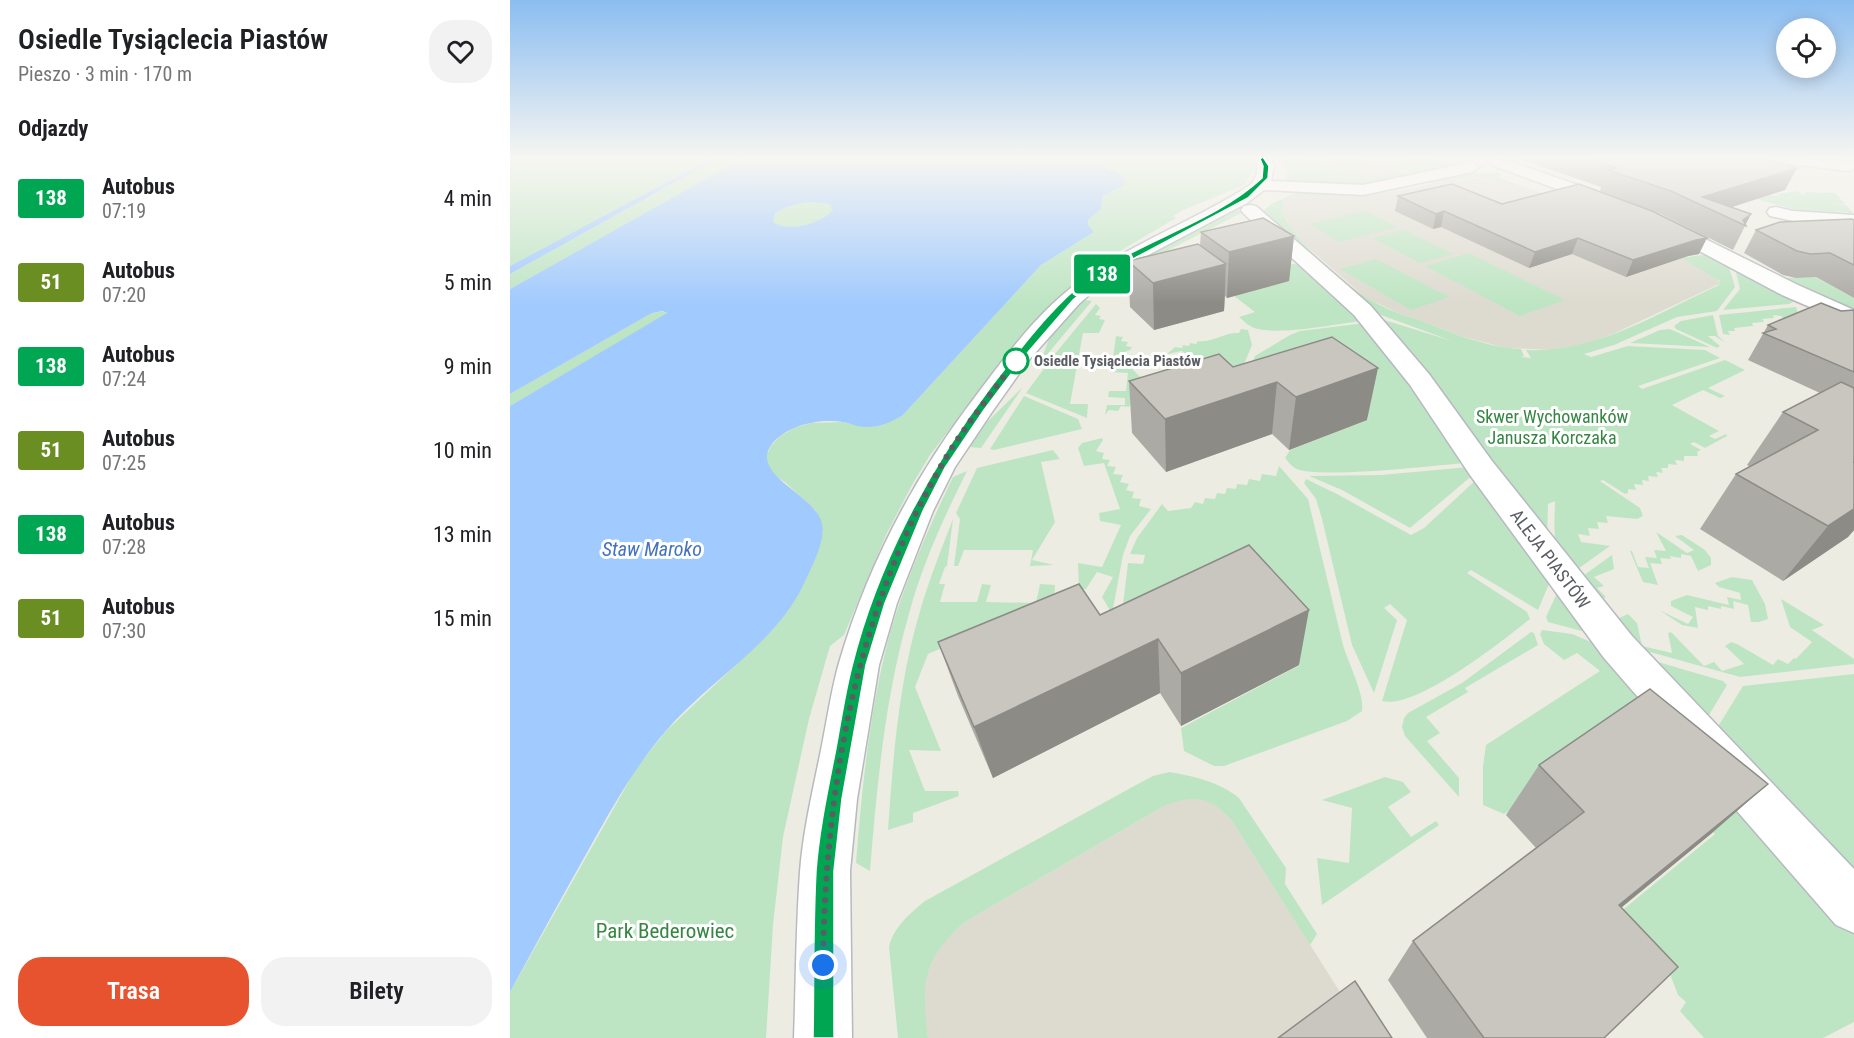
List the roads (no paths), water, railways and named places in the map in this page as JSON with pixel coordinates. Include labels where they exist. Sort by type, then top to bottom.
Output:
[{"type":"street","points":[[823,1038],[825,881],[834,799],[859,665],[897,556],[940,467],[1019,356],[1084,286],[1162,241],[1229,207]]},
{"type":"street","name":"ALEJA PIASTÓW","points":[[1267,207],[1373,322],[1420,380],[1481,468],[1618,647],[1854,907]]},
{"type":"street","points":[[1776,212],[1853,232]]},
{"type":"street","points":[[1644,216],[1854,319]]},
{"type":"street","points":[[1797,234],[1853,232]]},
{"type":"water","points":[[619,207],[630,207],[510,274],[510,266]]},
{"type":"water","name":"Staw Maroko","points":[[655,207],[786,207],[775,213],[773,222],[787,227],[796,227],[813,223],[833,210],[831,207],[1101,207],[1088,220],[1088,225],[1094,232],[1041,265],[903,415],[875,427],[834,421],[804,424],[778,437],[772,444],[767,455],[769,466],[786,485],[809,504],[822,524],[820,546],[804,584],[776,626],[682,714],[643,760],[606,818],[510,992],[510,406],[667,313],[663,311],[652,313],[510,394],[510,289]]},
{"type":"place","name":"Osiedle Tysiąclecia Piastów","points":[[1016,361]]},
{"type":"park label","name":"Skwer Wychowanków Janusza Korczaka","points":[[1552,427]]},
{"type":"park label","name":"Park Bederowiec","points":[[665,931]]}]
